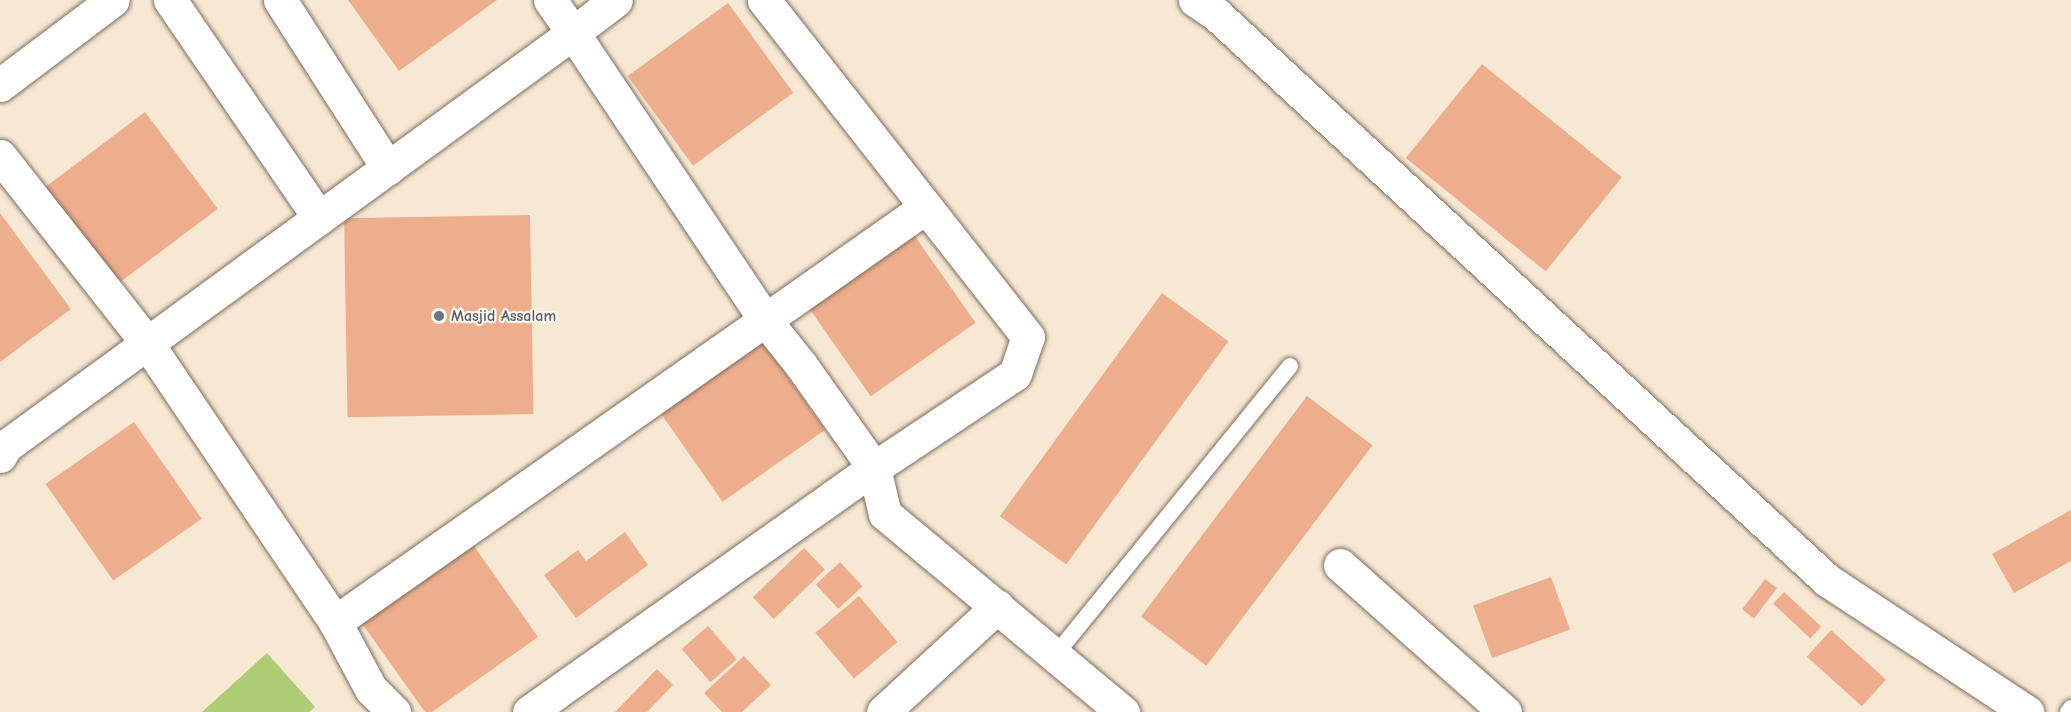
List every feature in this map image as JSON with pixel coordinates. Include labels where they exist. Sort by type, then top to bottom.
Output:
[{"type":"street","points":[[0,85],[113,0]]},
{"type":"street","points":[[170,0],[320,218]]},
{"type":"street","points":[[280,0],[388,168]]},
{"type":"street","points":[[550,0],[765,320],[801,364],[874,468],[885,514],[1123,712]]},
{"type":"street","points":[[0,456],[6,446],[616,0]]},
{"type":"street","points":[[529,712],[874,468],[1015,374],[1028,337],[764,0]]},
{"type":"street","points":[[1205,5],[1827,580],[2027,712]]},
{"type":"street","points":[[0,156],[147,343],[335,622],[371,689],[394,712]]},
{"type":"street","points":[[335,622],[926,207]]},
{"type":"street","points":[[1340,565],[1505,712]]},
{"type":"street","points":[[883,712],[998,606]]},
{"type":"lane","points":[[1056,654],[1290,366]]},
{"type":"lane","points":[[2068,712],[2071,708]]},
{"type":"green space","points":[[267,653],[315,707],[309,712],[202,712]]},
{"type":"building","points":[[348,0],[497,0],[399,71]]},
{"type":"building","points":[[728,3],[793,93],[693,166],[628,76]]},
{"type":"building","points":[[1482,64],[1622,177],[1546,271],[1406,158]]},
{"type":"building","points":[[145,112],[218,209],[118,284],[45,187]]},
{"type":"building","points":[[0,213],[71,309],[0,362]]},
{"type":"building","name":"Masjid Assalam","points":[[530,215],[533,414],[348,417],[344,218]]},
{"type":"building","points":[[905,222],[976,323],[871,396],[800,295]]},
{"type":"building","points":[[1162,293],[1228,341],[1066,564],[1000,516]]},
{"type":"building","points":[[755,330],[825,430],[723,502],[653,402]]},
{"type":"building","points":[[1307,396],[1372,445],[1206,666],[1141,616]]},
{"type":"building","points":[[134,422],[202,519],[113,581],[46,484]]},
{"type":"building","points":[[2071,510],[2071,561],[2014,593],[1992,554]]},
{"type":"building","points":[[625,532],[648,565],[576,618],[544,575],[578,550],[586,561]]},
{"type":"building","points":[[467,536],[538,637],[432,712],[425,712],[356,615]]},
{"type":"building","points":[[804,548],[825,570],[774,619],[753,597]]},
{"type":"building","points":[[840,562],[863,586],[838,609],[816,585]]},
{"type":"building","points":[[1551,577],[1570,630],[1492,658],[1473,605]]},
{"type":"building","points":[[1765,579],[1777,588],[1754,618],[1742,609]]},
{"type":"building","points":[[1784,592],[1821,627],[1810,638],[1773,604]]},
{"type":"building","points":[[859,596],[898,642],[854,679],[815,633]]},
{"type":"building","points":[[708,626],[737,659],[710,682],[682,649]]},
{"type":"building","points":[[1831,630],[1886,680],[1862,706],[1807,657]]},
{"type":"building","points":[[744,656],[771,685],[742,712],[722,712],[704,693]]},
{"type":"building","points":[[657,669],[673,685],[647,712],[615,712]]},
{"type":"place","name":"Masjid Assalam","points":[[439,316]]}]
